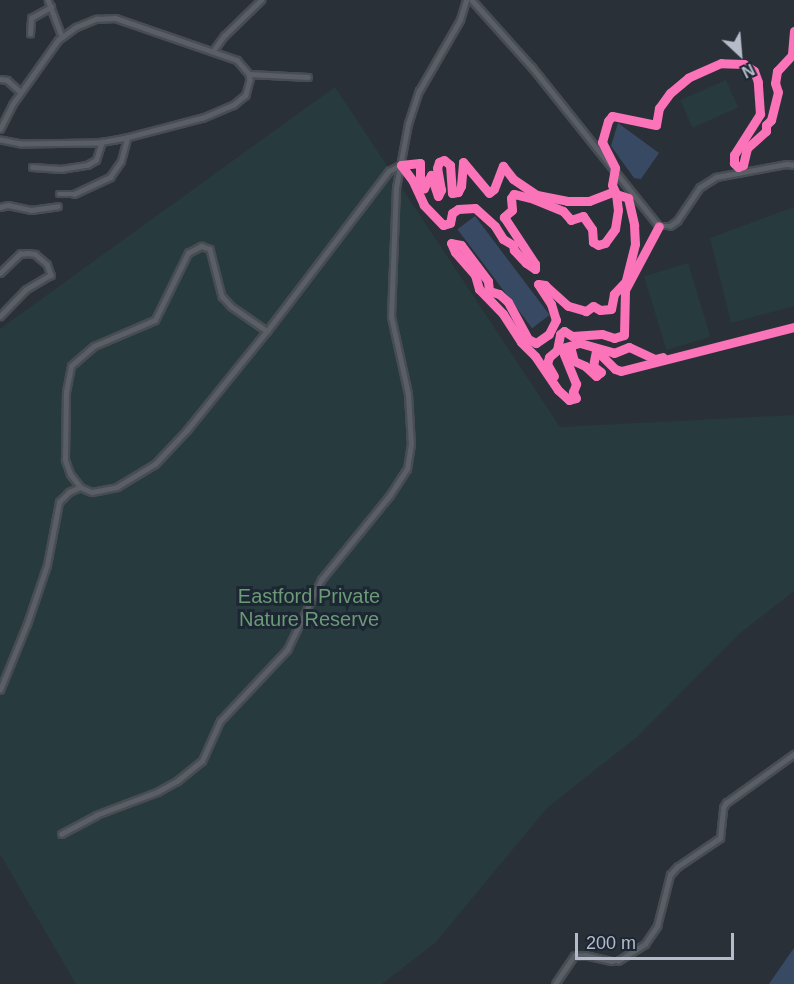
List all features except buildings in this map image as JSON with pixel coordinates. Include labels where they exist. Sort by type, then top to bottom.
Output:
[{"type":"street","points":[[48,0],[62,36]]},
{"type":"street","points":[[213,51],[224,36],[261,0]]},
{"type":"street","points":[[62,834],[96,815],[157,792],[177,781],[202,761],[220,721],[287,650],[321,580],[390,495],[407,469],[411,445],[408,394],[391,316],[396,188],[407,129],[419,92],[462,15],[466,0]]},
{"type":"street","points":[[472,0],[546,84],[659,226],[670,226],[677,221],[699,188],[716,177],[787,164],[794,165]]},
{"type":"street","points":[[30,34],[31,18],[51,6]]},
{"type":"street","points":[[0,129],[21,92],[62,36],[84,22],[116,18],[237,60],[249,74],[250,80],[246,95],[234,105],[203,118],[127,138],[102,142],[21,144],[0,140]]},
{"type":"street","points":[[249,74],[308,77]]},
{"type":"street","points":[[0,79],[7,80],[21,92]]},
{"type":"street","points":[[58,194],[74,194],[110,177],[121,161],[127,138]]},
{"type":"street","points":[[32,167],[61,169],[87,165],[96,160],[102,142]]},
{"type":"street","points":[[267,331],[231,306],[222,296],[210,249],[201,246],[188,252],[155,320],[94,346],[71,366],[66,392],[64,460],[70,474],[80,487],[92,492],[103,492],[129,482],[155,464],[188,430],[267,331],[389,171],[401,165]]},
{"type":"street","points":[[0,207],[8,205],[31,210],[58,206]]},
{"type":"street","points":[[0,273],[20,254],[28,253],[35,254],[47,264],[51,275],[26,290],[0,317]]},
{"type":"street","points":[[0,690],[27,624],[47,564],[59,502],[69,492],[80,487]]},
{"type":"street","points":[[555,984],[574,956],[585,955],[618,961],[645,944],[657,926],[670,875],[677,867],[720,838],[723,808],[726,803],[794,754]]},
{"type":"green space","points":[[726,80],[738,107],[693,128],[680,100]]},
{"type":"green space","name":"Eastford Private Nature Reserve","points":[[335,87],[560,427],[794,415],[794,591],[739,634],[637,737],[547,808],[435,943],[382,984],[76,984],[0,854],[0,329]]},
{"type":"green space","points":[[794,207],[794,306],[731,323],[710,238]]},
{"type":"green space","points":[[688,263],[711,337],[667,350],[644,276]]},
{"type":"water","points":[[618,123],[659,153],[641,179],[634,178],[611,146]]},
{"type":"water","points":[[475,216],[550,315],[532,328],[457,229]]},
{"type":"water","points":[[794,948],[794,984],[769,984],[789,955]]},
{"type":"cycle path","points":[[794,31],[792,55],[777,71],[775,83],[778,92],[771,120],[766,125],[766,131],[747,148],[743,165],[738,167],[734,163],[734,155],[760,114],[758,82],[754,71],[744,64],[721,63],[688,78],[670,93],[659,108],[656,125],[612,116],[608,121],[602,142],[615,168],[612,185],[616,194],[618,210],[615,229],[605,243],[598,245],[593,242],[592,229],[583,216],[571,220],[563,211],[534,199],[514,194],[511,198],[512,210],[504,217],[535,264],[535,269],[526,263],[514,250],[513,245],[503,239],[495,226],[475,208],[458,209],[452,213],[450,223],[443,225],[424,205],[413,181],[401,165],[420,163],[420,176],[424,188],[431,175],[438,196],[441,190],[437,168],[439,162],[444,160],[450,165],[452,193],[458,192],[461,186],[463,162],[489,193],[494,189],[503,166],[513,179],[537,195],[567,201],[589,201],[612,192],[616,194],[628,198],[634,225],[635,244],[626,281],[614,294],[611,309],[600,310],[593,306],[586,311],[568,306],[545,285],[538,284],[551,304],[556,320],[549,334],[536,343],[528,339],[508,302],[499,294],[489,291],[488,281],[461,245],[451,243],[455,252],[475,275],[479,289],[503,314],[521,342],[535,356],[558,390],[569,400],[576,398],[573,392],[576,384],[564,354],[565,348],[571,350],[574,361],[585,366],[596,376],[601,372],[593,366],[596,350],[615,369],[621,371],[794,327]]},
{"type":"cycle path","points":[[554,376],[547,364],[549,357],[557,350],[560,334],[564,331],[572,336],[602,334],[614,338],[624,335],[625,290],[659,226]]},
{"type":"cycle path","points":[[562,348],[580,343],[614,353],[629,347],[655,359],[663,357]]}]
